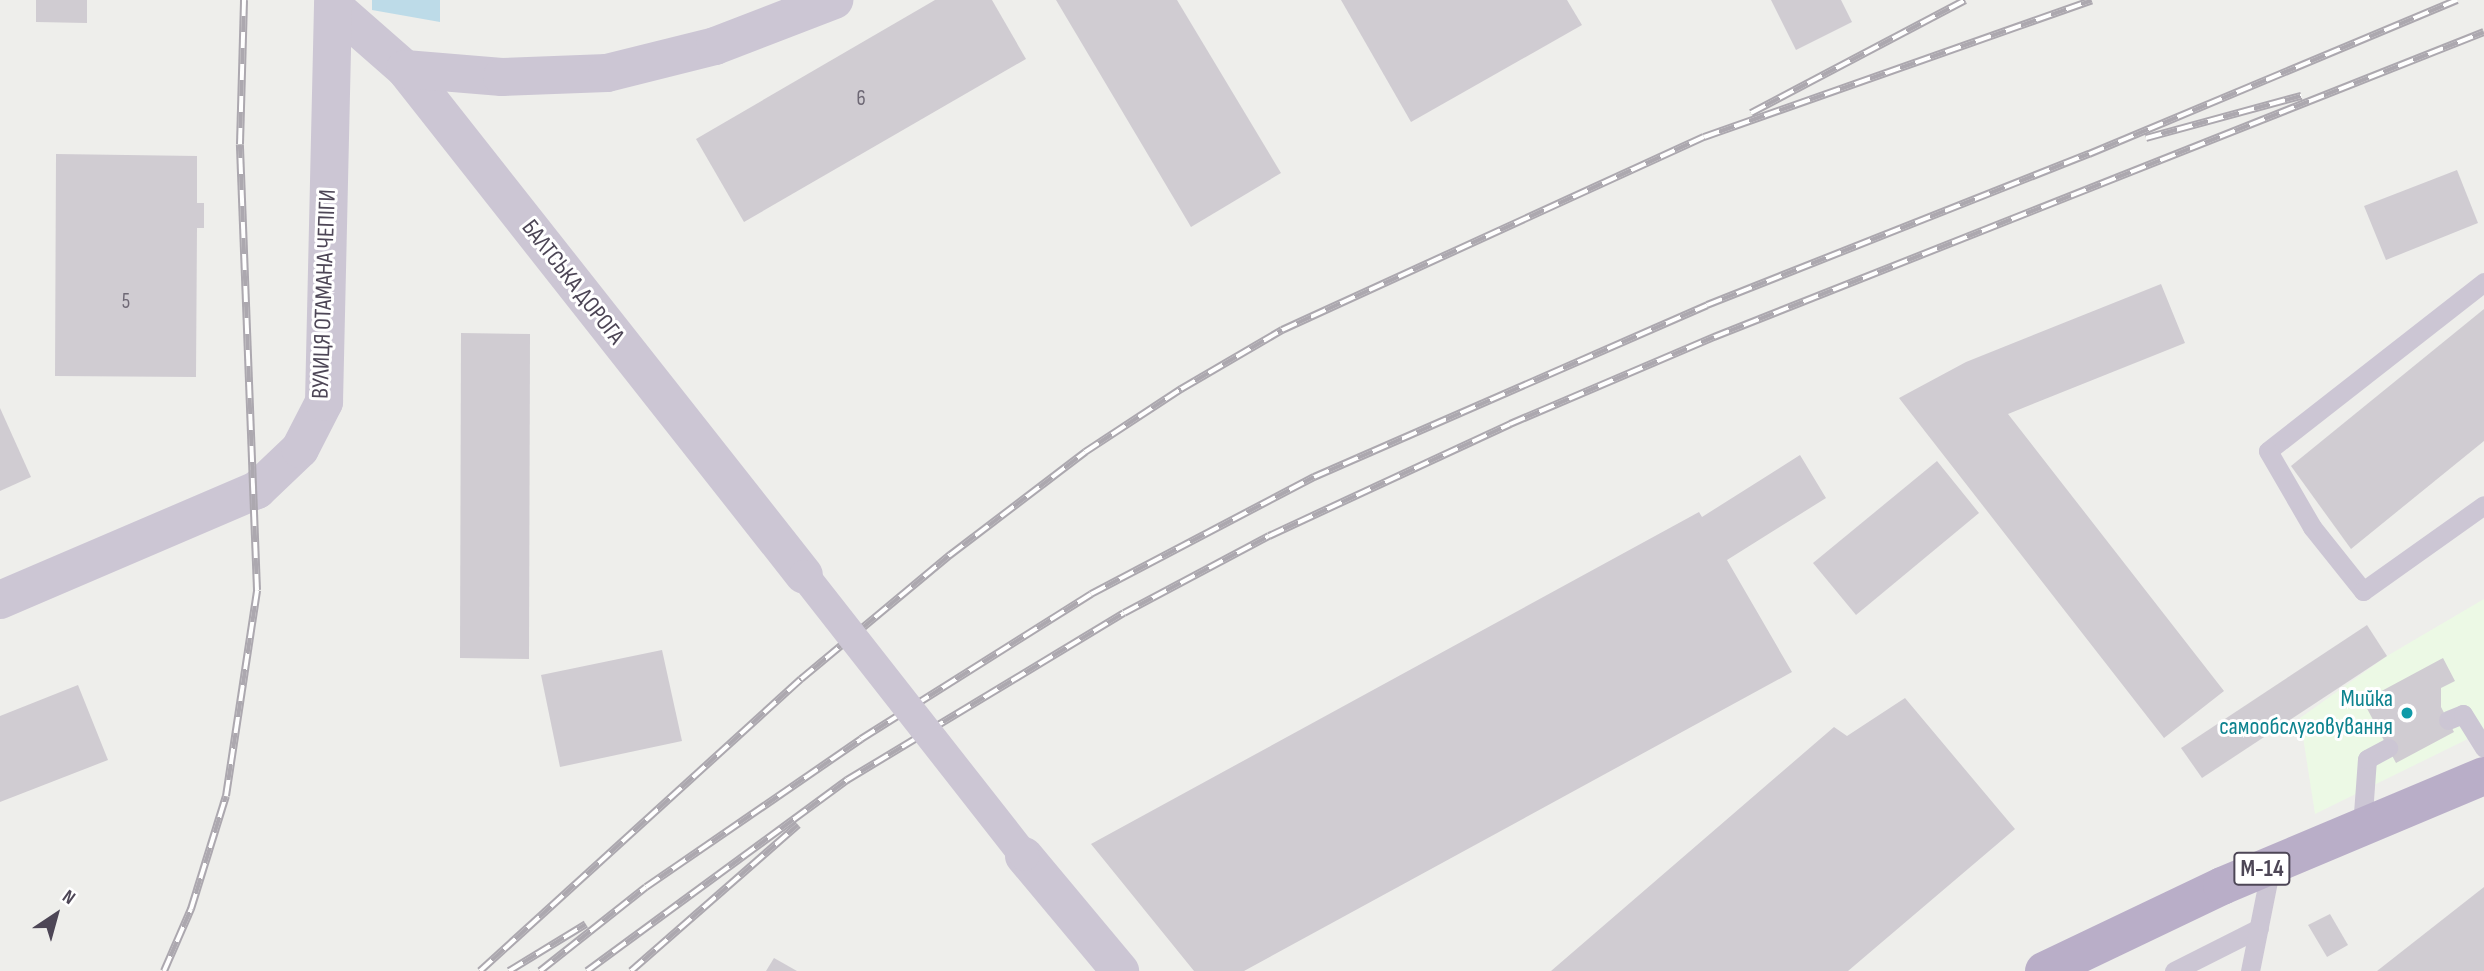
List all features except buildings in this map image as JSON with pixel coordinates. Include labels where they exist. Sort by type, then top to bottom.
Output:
[{"type":"main road","name":"М-14","points":[[2043,971],[2271,866],[2484,776]]},
{"type":"street","points":[[405,69],[502,77],[607,73],[715,46],[834,0]]},
{"type":"street","name":"БАЛТСЬКА ДОРОГА","points":[[333,3],[405,69],[804,575]]},
{"type":"street","name":"ВУЛИЦЯ ОТАМАНА ЧЕПІГИ","points":[[0,600],[257,490],[300,449],[324,402],[333,3]]},
{"type":"street","points":[[804,575],[1024,856],[1120,971]]},
{"type":"lane","points":[[2484,282],[2268,452],[2312,527],[2363,591],[2484,505]]},
{"type":"lane","points":[[2448,720],[2463,714],[2484,748]]},
{"type":"lane","points":[[2362,827],[2367,759],[2388,748]]},
{"type":"lane","points":[[2250,971],[2271,866]]},
{"type":"lane","points":[[2174,971],[2259,928]]},
{"type":"shaded area","points":[[372,0],[440,0],[440,22],[372,10]]},
{"type":"shaded area","points":[[2484,599],[2484,731],[2315,814],[2300,718],[2387,656]]},
{"type":"railway","points":[[164,971],[191,909],[226,796],[257,590],[240,144],[244,0]]},
{"type":"railway","points":[[1751,113],[1965,0]]},
{"type":"railway","points":[[480,971],[801,679],[950,555],[1085,452],[1181,389],[1282,330],[1704,137],[2092,0]]},
{"type":"railway","points":[[540,971],[646,887],[861,739],[1091,594],[1314,477],[1707,305],[2089,154],[2457,0]]},
{"type":"railway","points":[[587,971],[847,780],[1124,613],[1269,536],[1510,424],[1714,337],[2484,32]]},
{"type":"railway","points":[[2146,138],[2301,96]]},
{"type":"railway","points":[[631,971],[798,825]]},
{"type":"railway","points":[[509,971],[586,924]]},
{"type":"place","name":"Мийка самообслуговування","points":[[2407,713]]}]
